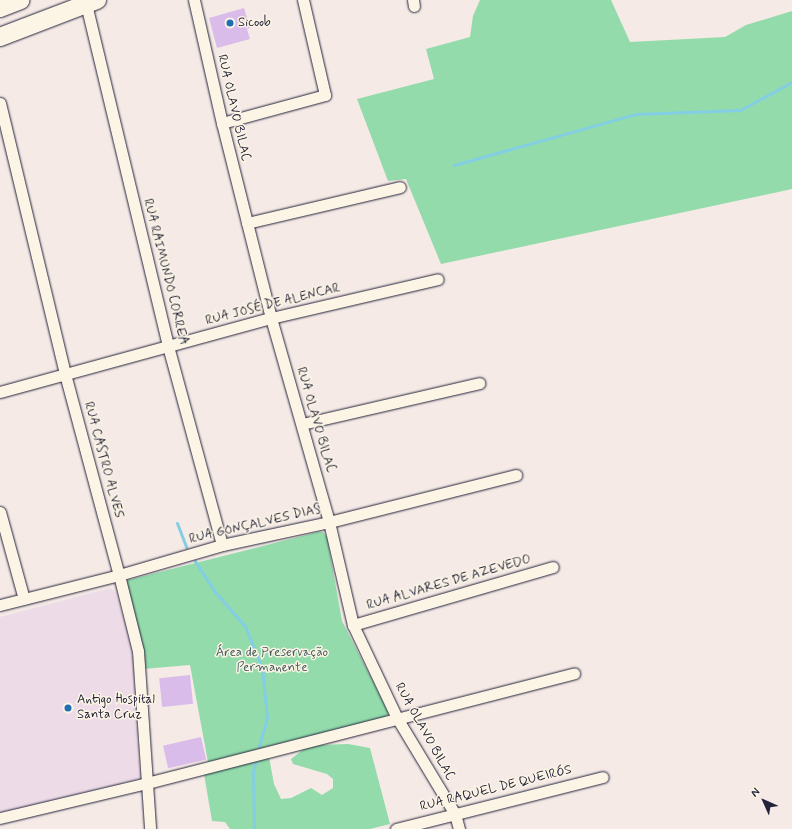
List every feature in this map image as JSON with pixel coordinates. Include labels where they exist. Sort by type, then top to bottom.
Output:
[{"type":"main road","points":[[0,8],[21,0]]},
{"type":"main road","points":[[0,37],[92,2]]},
{"type":"street","name":"RUA OLAVO BILAC","points":[[194,0],[222,123],[271,318],[329,522],[353,625],[397,718],[455,814],[459,829]]},
{"type":"street","points":[[222,123],[325,96],[303,0]]},
{"type":"street","name":"RUA RAIMUNDO CORREA","points":[[92,2],[168,346],[222,545]]},
{"type":"street","name":"RUA CASTRO ALVES","points":[[0,103],[65,374],[138,651],[150,829]]},
{"type":"street","points":[[247,223],[400,187]]},
{"type":"street","name":"RUA JOSÉ DE ALENCAR","points":[[0,392],[271,318],[438,279]]},
{"type":"street","points":[[302,424],[479,383]]},
{"type":"street","name":"RUA GONÇALVES DIAS","points":[[0,605],[119,575],[222,545],[329,522],[516,475]]},
{"type":"street","points":[[0,512],[24,599]]},
{"type":"street","name":"RUA ALVARES DE AZEVEDO","points":[[353,625],[553,567]]},
{"type":"street","points":[[0,818],[147,783],[574,673]]},
{"type":"street","name":"RUA RAQUEL DE QUEIRÓS","points":[[396,829],[603,777]]},
{"type":"shaded area","name":"Antigo Hospital Santa Cruz","points":[[110,588],[116,592],[133,652],[139,765],[143,777],[141,780],[0,814],[0,617]]},
{"type":"green space","points":[[480,0],[611,0],[630,42],[725,37],[746,25],[792,11],[792,189],[441,264],[406,179],[388,181],[357,99],[434,79],[426,49],[470,37],[473,16]]},
{"type":"green space","name":"Área de Preservação Permanente","points":[[323,532],[327,537],[342,621],[387,709],[388,714],[386,717],[208,762],[190,665],[143,669],[126,584],[128,580]]},
{"type":"green space","points":[[348,744],[370,748],[390,824],[370,829],[230,829],[225,822],[212,821],[204,774],[269,757],[274,784],[281,799],[291,798],[311,788],[322,795],[333,788],[333,779],[327,774],[293,764],[291,759],[304,749],[320,745]]},
{"type":"building","name":"Sicoob","points":[[244,8],[250,28],[247,29],[250,39],[217,48],[209,18]]},
{"type":"building","points":[[190,675],[193,704],[162,707],[159,678]]},
{"type":"building","points":[[201,737],[206,759],[168,768],[163,746]]},
{"type":"waterway","points":[[454,165],[636,114],[740,110],[792,82]]},
{"type":"waterway","points":[[177,523],[186,547]]},
{"type":"waterway","points":[[195,561],[215,592],[245,626],[262,668],[267,718],[259,746]]},
{"type":"waterway","points":[[254,829],[253,772],[255,763]]},
{"type":"place","name":"Sicoob","points":[[230,23]]},
{"type":"place","name":"Antigo Hospital Santa Cruz","points":[[68,708]]}]
